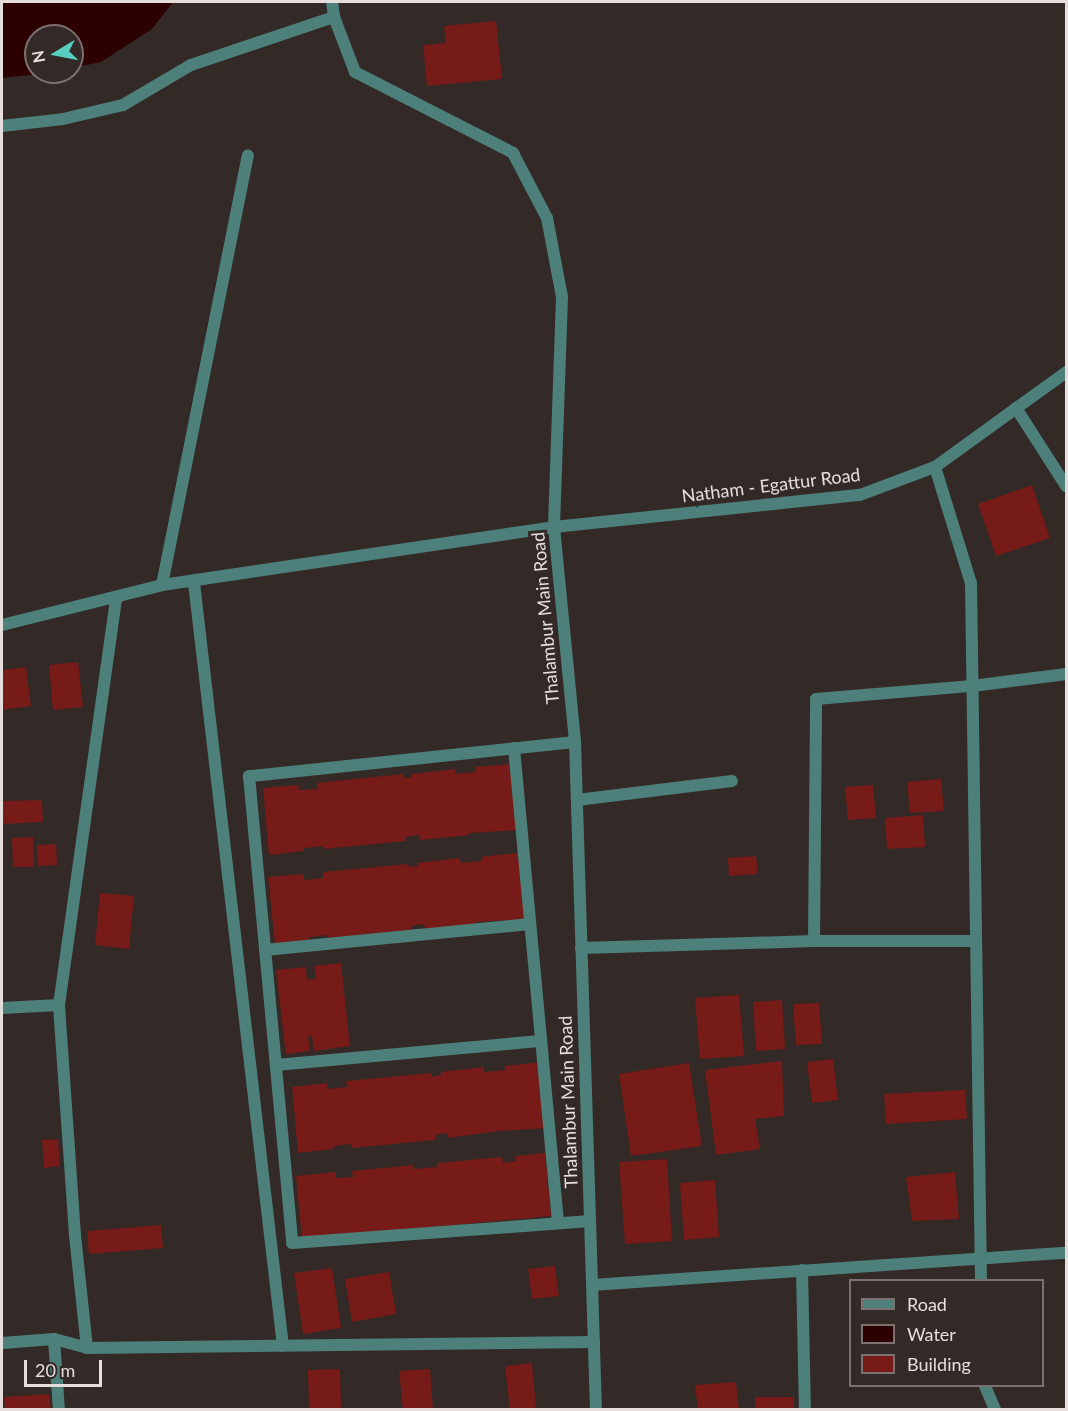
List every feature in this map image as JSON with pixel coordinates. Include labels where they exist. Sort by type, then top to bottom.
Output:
[{"type":"street","name":"Thalambur Main Road","points":[[332,2],[333,17],[356,72],[382,88],[513,153],[547,218],[562,297],[554,527],[575,742],[596,1410]]},
{"type":"street","points":[[2,126],[63,119],[123,105],[191,64],[333,17]]},
{"type":"street","points":[[162,585],[248,156]]},
{"type":"street","name":"Natham - Egattur Road","points":[[2,625],[162,585],[194,583],[554,527],[860,495],[935,467],[1066,372]]},
{"type":"street","points":[[1016,408],[1066,486]]},
{"type":"street","points":[[935,467],[971,583],[981,1279]]},
{"type":"street","points":[[194,583],[283,1346]]},
{"type":"street","points":[[87,1348],[75,1235],[59,1005],[116,597]]},
{"type":"street","points":[[814,941],[816,699],[972,686],[1066,674]]},
{"type":"street","points":[[575,742],[249,777],[292,1243],[590,1221]]},
{"type":"street","points":[[514,748],[558,1223]]},
{"type":"street","points":[[577,800],[732,781]]},
{"type":"street","points":[[265,951],[530,924]]},
{"type":"street","points":[[581,948],[814,941],[976,941]]},
{"type":"street","points":[[2,1008],[59,1005]]},
{"type":"street","points":[[276,1065],[541,1041]]},
{"type":"street","points":[[592,1285],[1066,1253]]},
{"type":"street","points":[[802,1270],[805,1410]]},
{"type":"street","points":[[2,1343],[54,1339],[87,1348],[594,1342]]},
{"type":"street","points":[[54,1339],[59,1410]]},
{"type":"street","points":[[985,1387],[995,1410]]},
{"type":"water","points":[[2,2],[173,2],[152,29],[101,62],[84,66],[84,24],[24,24],[24,76],[2,78]]},
{"type":"building","points":[[496,21],[502,79],[427,86],[423,45],[446,43],[444,26]]},
{"type":"building","points":[[1032,485],[1050,538],[996,556],[978,504]]},
{"type":"building","points":[[78,662],[83,707],[53,710],[49,665]]},
{"type":"building","points":[[26,667],[31,706],[2,710],[2,670]]},
{"type":"building","points":[[513,764],[519,830],[470,833],[469,835],[420,840],[419,835],[406,837],[406,841],[323,849],[323,846],[304,848],[304,851],[269,855],[263,788],[298,785],[299,790],[318,789],[317,783],[403,774],[403,778],[412,777],[412,774],[455,769],[455,774],[476,772],[475,767]]},
{"type":"building","points":[[941,779],[944,811],[910,813],[907,782]]},
{"type":"building","points":[[873,785],[876,818],[848,820],[845,787]]},
{"type":"building","points":[[42,800],[43,822],[2,824],[2,801]]},
{"type":"building","points":[[923,815],[925,847],[887,849],[885,818]]},
{"type":"building","points":[[33,837],[34,867],[13,867],[12,838]]},
{"type":"building","points":[[56,844],[57,865],[38,866],[37,845]]},
{"type":"building","points":[[518,853],[525,919],[475,922],[475,924],[425,929],[424,924],[411,926],[412,930],[328,938],[328,935],[309,937],[310,940],[275,944],[268,877],[304,874],[304,880],[323,878],[323,872],[408,864],[409,867],[418,866],[417,863],[460,858],[461,863],[481,861],[481,857]]},
{"type":"building","points":[[756,856],[758,874],[729,876],[728,858]]},
{"type":"building","points":[[100,893],[134,896],[129,949],[95,945]]},
{"type":"building","points":[[341,963],[350,1046],[314,1051],[312,1036],[308,1036],[310,1051],[286,1054],[276,970],[306,967],[307,980],[316,979],[314,966]]},
{"type":"building","points":[[739,995],[744,1056],[700,1059],[695,998]]},
{"type":"building","points":[[782,1000],[785,1049],[756,1051],[753,1002]]},
{"type":"building","points":[[819,1003],[822,1044],[796,1045],[793,1004]]},
{"type":"building","points":[[833,1059],[838,1100],[812,1103],[807,1062]]},
{"type":"building","points":[[782,1061],[784,1116],[755,1119],[760,1149],[716,1155],[705,1070]]},
{"type":"building","points":[[542,1062],[549,1128],[498,1131],[448,1138],[448,1133],[435,1135],[435,1140],[352,1148],[352,1144],[333,1146],[333,1149],[298,1153],[292,1087],[327,1083],[327,1089],[347,1087],[346,1081],[432,1073],[432,1077],[441,1075],[441,1072],[484,1067],[484,1072],[505,1070],[505,1066]]},
{"type":"building","points":[[689,1063],[702,1146],[631,1156],[619,1074]]},
{"type":"building","points":[[965,1090],[967,1119],[886,1124],[884,1094]]},
{"type":"building","points":[[58,1139],[60,1166],[44,1168],[42,1140]]},
{"type":"building","points":[[545,1153],[551,1216],[302,1239],[296,1176],[336,1172],[336,1178],[353,1177],[352,1171],[413,1165],[414,1169],[437,1167],[437,1163],[502,1157],[503,1163],[516,1161],[516,1156]]},
{"type":"building","points":[[667,1159],[672,1241],[625,1244],[619,1162]]},
{"type":"building","points":[[955,1172],[959,1219],[912,1221],[906,1177]]},
{"type":"building","points":[[715,1180],[719,1237],[684,1240],[680,1183]]},
{"type":"building","points":[[161,1225],[163,1248],[89,1254],[87,1231]]},
{"type":"building","points":[[555,1266],[559,1296],[532,1299],[528,1269]]},
{"type":"building","points":[[332,1268],[341,1328],[303,1334],[294,1273]]},
{"type":"building","points":[[389,1272],[396,1314],[352,1322],[345,1279]]},
{"type":"building","points":[[532,1363],[536,1410],[510,1410],[505,1366]]},
{"type":"building","points":[[340,1369],[341,1410],[309,1410],[308,1370]]},
{"type":"building","points":[[430,1369],[433,1410],[403,1410],[399,1371]]},
{"type":"building","points":[[736,1382],[739,1410],[698,1410],[695,1385]]},
{"type":"building","points":[[49,1394],[51,1410],[5,1410],[4,1397]]},
{"type":"building","points":[[755,1397],[794,1397],[794,1410],[755,1410]]}]
